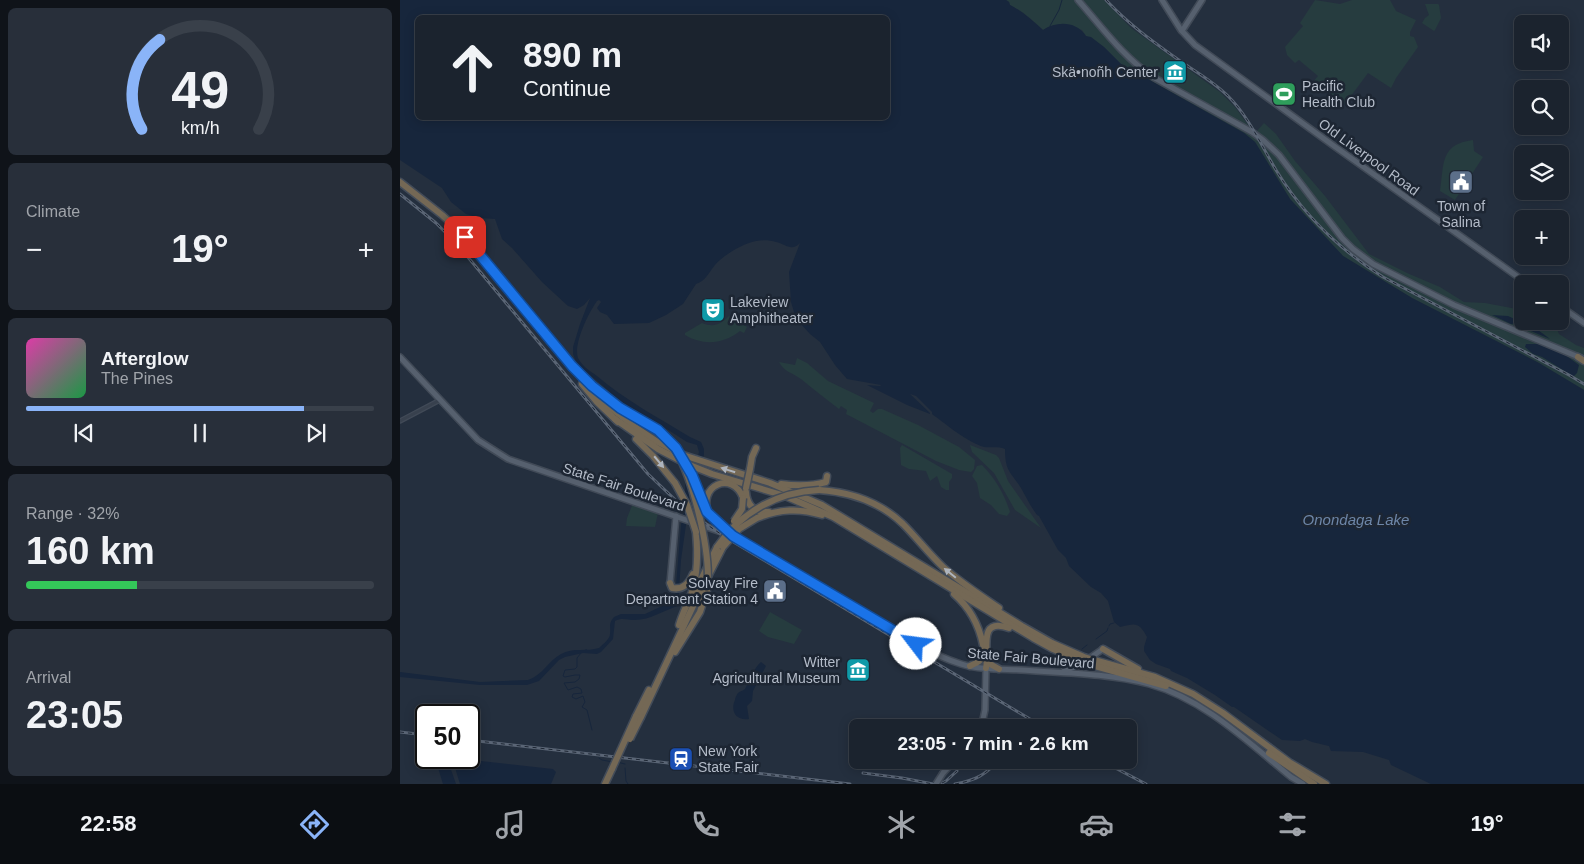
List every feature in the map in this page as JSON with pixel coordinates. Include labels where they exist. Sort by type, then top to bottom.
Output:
[{"type":"highway","points":[[400,182],[461,232],[572,366],[599,396],[627,421],[656,441],[695,459],[793,492],[822,505],[1061,647],[1081,661]]},
{"type":"highway","points":[[400,188],[442,221],[469,247],[591,395],[653,456],[675,483],[687,505],[696,532],[697,563],[694,583],[679,625],[639,717],[606,784]]},
{"type":"highway","points":[[572,366],[606,399],[655,428],[671,443],[686,464],[709,515],[723,530],[733,536]]},
{"type":"highway","points":[[615,419],[658,449],[698,468],[769,490],[817,509],[1053,649]]},
{"type":"highway","points":[[639,717],[700,612],[707,590],[708,564],[699,517],[685,466],[671,443]]},
{"type":"highway","points":[[756,448],[752,457],[746,488],[748,502],[757,510],[765,512],[802,510],[822,514],[850,528]]},
{"type":"highway","points":[[757,479],[795,486],[825,482],[827,476]]},
{"type":"highway","points":[[709,515],[705,504],[707,496],[714,486],[724,483],[769,490]]},
{"type":"highway","points":[[649,699],[720,547],[743,506],[743,498],[740,492],[735,486],[724,483]]},
{"type":"highway","points":[[679,625],[732,527],[757,507],[787,494],[819,490],[850,494],[886,511],[904,525],[952,575],[1033,632]]},
{"type":"highway","points":[[720,547],[739,529],[758,518],[786,510]]},
{"type":"highway","points":[[675,586],[688,584],[694,569],[697,548]]},
{"type":"highway","points":[[939,582],[969,610],[980,632],[986,668]]},
{"type":"highway","points":[[986,668],[986,635],[992,627],[999,625],[1010,628],[1081,661],[1159,679]]},
{"type":"highway","points":[[970,666],[980,661],[984,649]]},
{"type":"highway","points":[[1103,649],[1127,663],[1203,700],[1289,762],[1326,784]]},
{"type":"highway","points":[[987,660],[998,669]]},
{"type":"highway","points":[[1091,662],[1157,683],[1196,700],[1294,772],[1314,784]]},
{"type":"main road","points":[[1078,0],[1125,54],[1140,68],[1252,132],[1270,146],[1342,238],[1362,257],[1379,268],[1454,305],[1582,359]]},
{"type":"main road","name":"Old Liverpool Road","points":[[1162,0],[1182,31],[1195,44],[1515,275]]},
{"type":"main road","points":[[1182,31],[1202,0]]},
{"type":"main road","points":[[1569,312],[1584,323]]},
{"type":"main road","name":"State Fair Boulevard","points":[[400,357],[478,440],[508,459],[678,517],[723,530]]},
{"type":"main road","points":[[675,586],[678,517]]},
{"type":"main road","name":"State Fair Boulevard","points":[[733,536],[920,647],[945,658],[970,666],[986,668],[1127,679],[1176,694],[1217,718],[1296,782],[1303,784]]},
{"type":"main road","points":[[1056,673],[1070,670],[1081,661],[1103,649]]},
{"type":"main road","points":[[1076,674],[1081,661]]},
{"type":"main road","points":[[983,719],[986,668]]},
{"type":"main road","points":[[936,784],[946,769]]},
{"type":"street","points":[[400,421],[440,400]]},
{"type":"green space","points":[[1006,0],[1104,0],[1131,28],[1220,92],[1256,132],[1264,123],[1276,134],[1295,161],[1325,196],[1369,254],[1440,287],[1464,302],[1485,303],[1514,308],[1514,330],[1557,330],[1559,334],[1584,348],[1584,390],[1539,363],[1412,298],[1343,256],[1290,199],[1255,142],[1244,133],[1121,64],[1104,47],[1086,36],[1082,30],[1063,24],[1043,30],[1010,5]]},
{"type":"green space","points":[[1315,0],[1340,4],[1352,0],[1390,0],[1396,11],[1416,20],[1410,36],[1414,37],[1418,47],[1391,88],[1368,73],[1345,104],[1313,82],[1318,76],[1299,60],[1295,63],[1287,55],[1285,47],[1303,26],[1300,23]]},
{"type":"green space","points":[[1425,4],[1439,5],[1441,18],[1434,31],[1422,23],[1429,15]]},
{"type":"green space","points":[[1473,140],[1474,151],[1483,157],[1455,200],[1440,191],[1443,164],[1449,151],[1454,146]]},
{"type":"green space","points":[[729,316],[747,327],[744,333],[740,331],[727,339],[713,342],[699,341],[685,335],[685,333],[702,323],[717,324]]},
{"type":"green space","points":[[797,358],[807,363],[828,381],[874,403],[870,411],[873,413],[878,409],[882,409],[918,425],[959,447],[975,460],[974,469],[971,472],[959,470],[936,461],[846,414],[847,410],[841,406],[839,409],[801,379],[786,370],[779,362],[795,365]]},
{"type":"green space","points":[[902,445],[952,474],[949,490],[941,487],[937,476],[930,481],[926,471],[909,469],[901,465],[900,448]]},
{"type":"green space","points":[[970,445],[996,455],[999,458],[1008,481],[1041,528],[1015,510],[994,473],[972,452]]},
{"type":"green space","points":[[982,465],[995,481],[1005,499],[1010,512],[1007,516],[999,514],[991,505],[980,498],[977,483],[972,476],[977,466]]},
{"type":"green space","points":[[633,503],[658,513],[655,527],[626,526]]},
{"type":"green space","points":[[770,612],[802,630],[794,644],[768,637],[759,631]]},
{"type":"water","name":"Onondaga Lake","points":[[400,0],[1006,0],[1043,30],[1060,24],[1077,27],[1086,36],[1091,37],[1104,47],[1121,64],[1244,133],[1255,142],[1290,199],[1343,256],[1412,298],[1539,363],[1584,390],[1584,784],[1431,784],[1391,765],[1389,760],[1363,752],[1331,751],[1329,746],[1305,739],[1300,741],[1282,740],[1187,678],[1150,660],[1144,651],[1147,637],[1142,629],[1133,624],[1120,627],[1114,622],[1108,601],[1069,566],[1066,558],[1058,550],[1039,516],[1009,470],[1005,449],[978,445],[957,433],[932,414],[916,396],[910,394],[930,414],[867,385],[881,385],[847,379],[835,365],[820,342],[800,323],[791,302],[789,272],[800,243],[794,247],[788,247],[774,241],[761,240],[740,247],[719,261],[705,279],[696,284],[683,304],[649,323],[614,324],[607,315],[600,312],[597,308],[601,302],[599,300],[583,328],[577,352],[578,358],[586,368],[631,401],[701,442],[704,449],[704,455],[689,490],[678,606],[641,620],[622,619],[615,621],[613,639],[601,652],[565,657],[559,660],[539,681],[527,685],[480,685],[400,677],[400,672],[480,682],[528,680],[538,675],[556,657],[566,652],[599,648],[609,638],[610,623],[614,617],[621,614],[645,614],[673,601],[675,597],[681,525],[685,507],[685,484],[693,471],[699,452],[697,445],[687,442],[651,419],[642,417],[622,407],[611,399],[610,392],[576,362],[573,347],[590,298],[577,309],[568,306],[542,282],[502,239],[495,219],[480,218],[466,214],[451,202],[442,188],[400,160]]},
{"type":"water","points":[[1492,315],[1508,316],[1514,319],[1514,324]]},
{"type":"water","points":[[1528,330],[1538,330],[1550,339]]},
{"type":"water","points":[[1526,344],[1539,344],[1564,354],[1579,365],[1577,373],[1574,376],[1571,375],[1542,357],[1533,354],[1525,347]]},
{"type":"water","points":[[761,662],[766,666],[753,691],[752,701],[747,706],[749,719],[738,717],[733,708],[736,697],[738,693],[745,689]]},
{"type":"water","points":[[480,761],[553,769],[556,772],[551,784],[460,784],[455,769],[480,769]]},
{"type":"water","points":[[438,769],[451,769],[456,784],[443,784]]},
{"type":"waterway","points":[[1050,26],[1062,0]]},
{"type":"waterway","points":[[1109,626],[1114,623]]},
{"type":"waterway","points":[[1096,639],[1107,631],[1108,628]]},
{"type":"waterway","points":[[1082,649],[1087,645]]},
{"type":"waterway","points":[[581,653],[577,658],[577,667],[565,670],[563,676],[580,675],[579,679],[575,682],[564,683],[568,690],[577,687],[581,689],[582,693],[573,694],[572,697],[576,699],[583,696],[585,702],[582,707],[587,710],[592,730]]},
{"type":"waterway","points":[[599,758],[613,762]]},
{"type":"waterway","points":[[617,762],[625,764]]},
{"type":"waterway","points":[[625,768],[628,784]]},
{"type":"railway","points":[[1106,0],[1143,33],[1212,82],[1228,96],[1248,122],[1286,186],[1310,216],[1337,243],[1383,277],[1584,384]]},
{"type":"railway","points":[[400,194],[436,223],[457,244],[648,474],[686,510],[725,537],[1030,719]]},
{"type":"railway","points":[[400,732],[415,734]]},
{"type":"railway","points":[[480,741],[850,784]]},
{"type":"railway","points":[[955,784],[969,781],[990,769]]},
{"type":"railway","points":[[1117,769],[1146,784]]},
{"type":"railway","points":[[942,783],[957,771]]},
{"type":"railway","points":[[863,773],[933,784]]},
{"type":"place","name":"Skä•noñh Center","points":[[1175,72]]},
{"type":"place","name":"Pacific Health Club","points":[[1284,94]]},
{"type":"place","name":"Town of Salina","points":[[1461,182]]},
{"type":"place","name":"Lakeview Amphitheater","points":[[713,310]]},
{"type":"place","name":"Solvay Fire Department Station 4","points":[[775,591]]},
{"type":"place","name":"Witter Agricultural Museum","points":[[858,670]]},
{"type":"place","name":"New York State Fair","points":[[681,759]]},
{"type":"route","points":[[465,237],[572,366],[592,386],[606,399],[658,430],[676,448],[692,475],[703,505],[712,518],[733,536],[916,644]]}]
